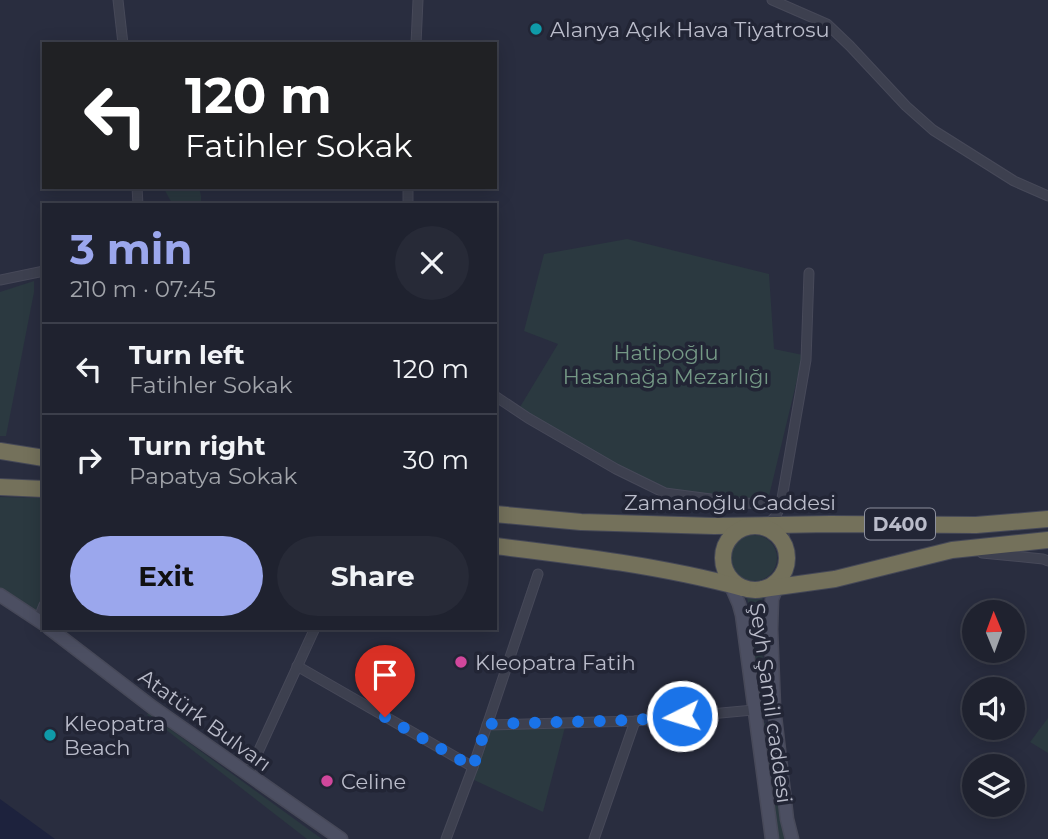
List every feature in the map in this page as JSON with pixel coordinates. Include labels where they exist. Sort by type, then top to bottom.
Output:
[{"type":"highway","points":[[0,451],[42,458]]},
{"type":"highway","points":[[0,487],[42,489]]},
{"type":"highway","name":"Zamanoğlu Caddesi","points":[[497,514],[580,522],[767,525],[975,525],[1048,519]]},
{"type":"highway","points":[[497,546],[630,564],[733,582],[753,590],[774,584],[785,568],[785,547],[780,538],[763,526],[767,525]]},
{"type":"highway","points":[[733,582],[722,564],[726,542],[741,528],[767,525]]},
{"type":"highway","name":"D400","points":[[774,584],[835,579],[952,550],[1048,540]]},
{"type":"main road","name":"Şeyh Şamil caddesi","points":[[733,582],[742,615],[772,839]]},
{"type":"main road","name":"Şeyh Şamil caddesi","points":[[774,584],[771,629],[774,708],[792,839]]},
{"type":"main road","points":[[0,595],[41,622]]},
{"type":"main road","name":"Atatürk Bulvarı","points":[[52,630],[152,707],[341,839]]},
{"type":"street","points":[[118,0],[123,42]]},
{"type":"street","points":[[416,42],[418,0]]},
{"type":"street","points":[[772,0],[827,24],[906,106],[933,130],[1014,181],[1048,196]]},
{"type":"street","points":[[0,281],[42,271]]},
{"type":"street","points":[[767,525],[776,516],[781,504],[806,360],[809,272]]},
{"type":"street","points":[[497,397],[616,469],[665,493],[741,503],[781,504]]},
{"type":"street","points":[[767,525],[781,504]]},
{"type":"street","points":[[767,525],[785,547]]},
{"type":"street","points":[[952,550],[1048,561]]},
{"type":"street","points":[[446,839],[538,574]]},
{"type":"street","points":[[248,774],[314,630]]},
{"type":"street","points":[[297,666],[473,767]]},
{"type":"street","points":[[487,724],[635,720],[774,708]]},
{"type":"street","points":[[594,839],[635,720]]},
{"type":"green space","points":[[164,189],[199,189],[201,203],[172,203]]},
{"type":"green space","name":"Hatipoğlu Hasanağa Mezarlığı","points":[[627,239],[769,274],[774,349],[803,355],[769,496],[751,499],[674,491],[648,481],[584,448],[520,407],[558,344],[524,331],[544,254]]},
{"type":"green space","points":[[34,281],[6,436],[0,436],[0,292]]},
{"type":"green space","points":[[0,497],[42,498],[42,599],[36,614],[0,591]]},
{"type":"green space","points":[[754,535],[770,542],[777,558],[770,574],[754,581],[738,574],[731,558],[738,542]]},
{"type":"green space","points":[[746,594],[763,597],[759,615],[766,696],[759,696],[751,614]]},
{"type":"green space","points":[[148,713],[322,839],[307,839],[147,715]]},
{"type":"green space","points":[[1048,718],[1048,753],[1030,742]]},
{"type":"green space","points":[[763,722],[769,725],[785,839],[778,839],[776,832]]},
{"type":"green space","points":[[565,727],[543,812],[472,779],[490,728]]},
{"type":"water","points":[[0,799],[55,839],[0,839]]},
{"type":"place","name":"Alanya Açık Hava Tiyatrosu","points":[[536,29]]},
{"type":"place","name":"Kleopatra Fatih","points":[[461,662]]},
{"type":"place","name":"Kleopatra Beach","points":[[50,735]]},
{"type":"place","name":"Celine","points":[[327,781]]},
{"type":"route","points":[[385,717],[473,767],[487,724],[682,716]]}]
